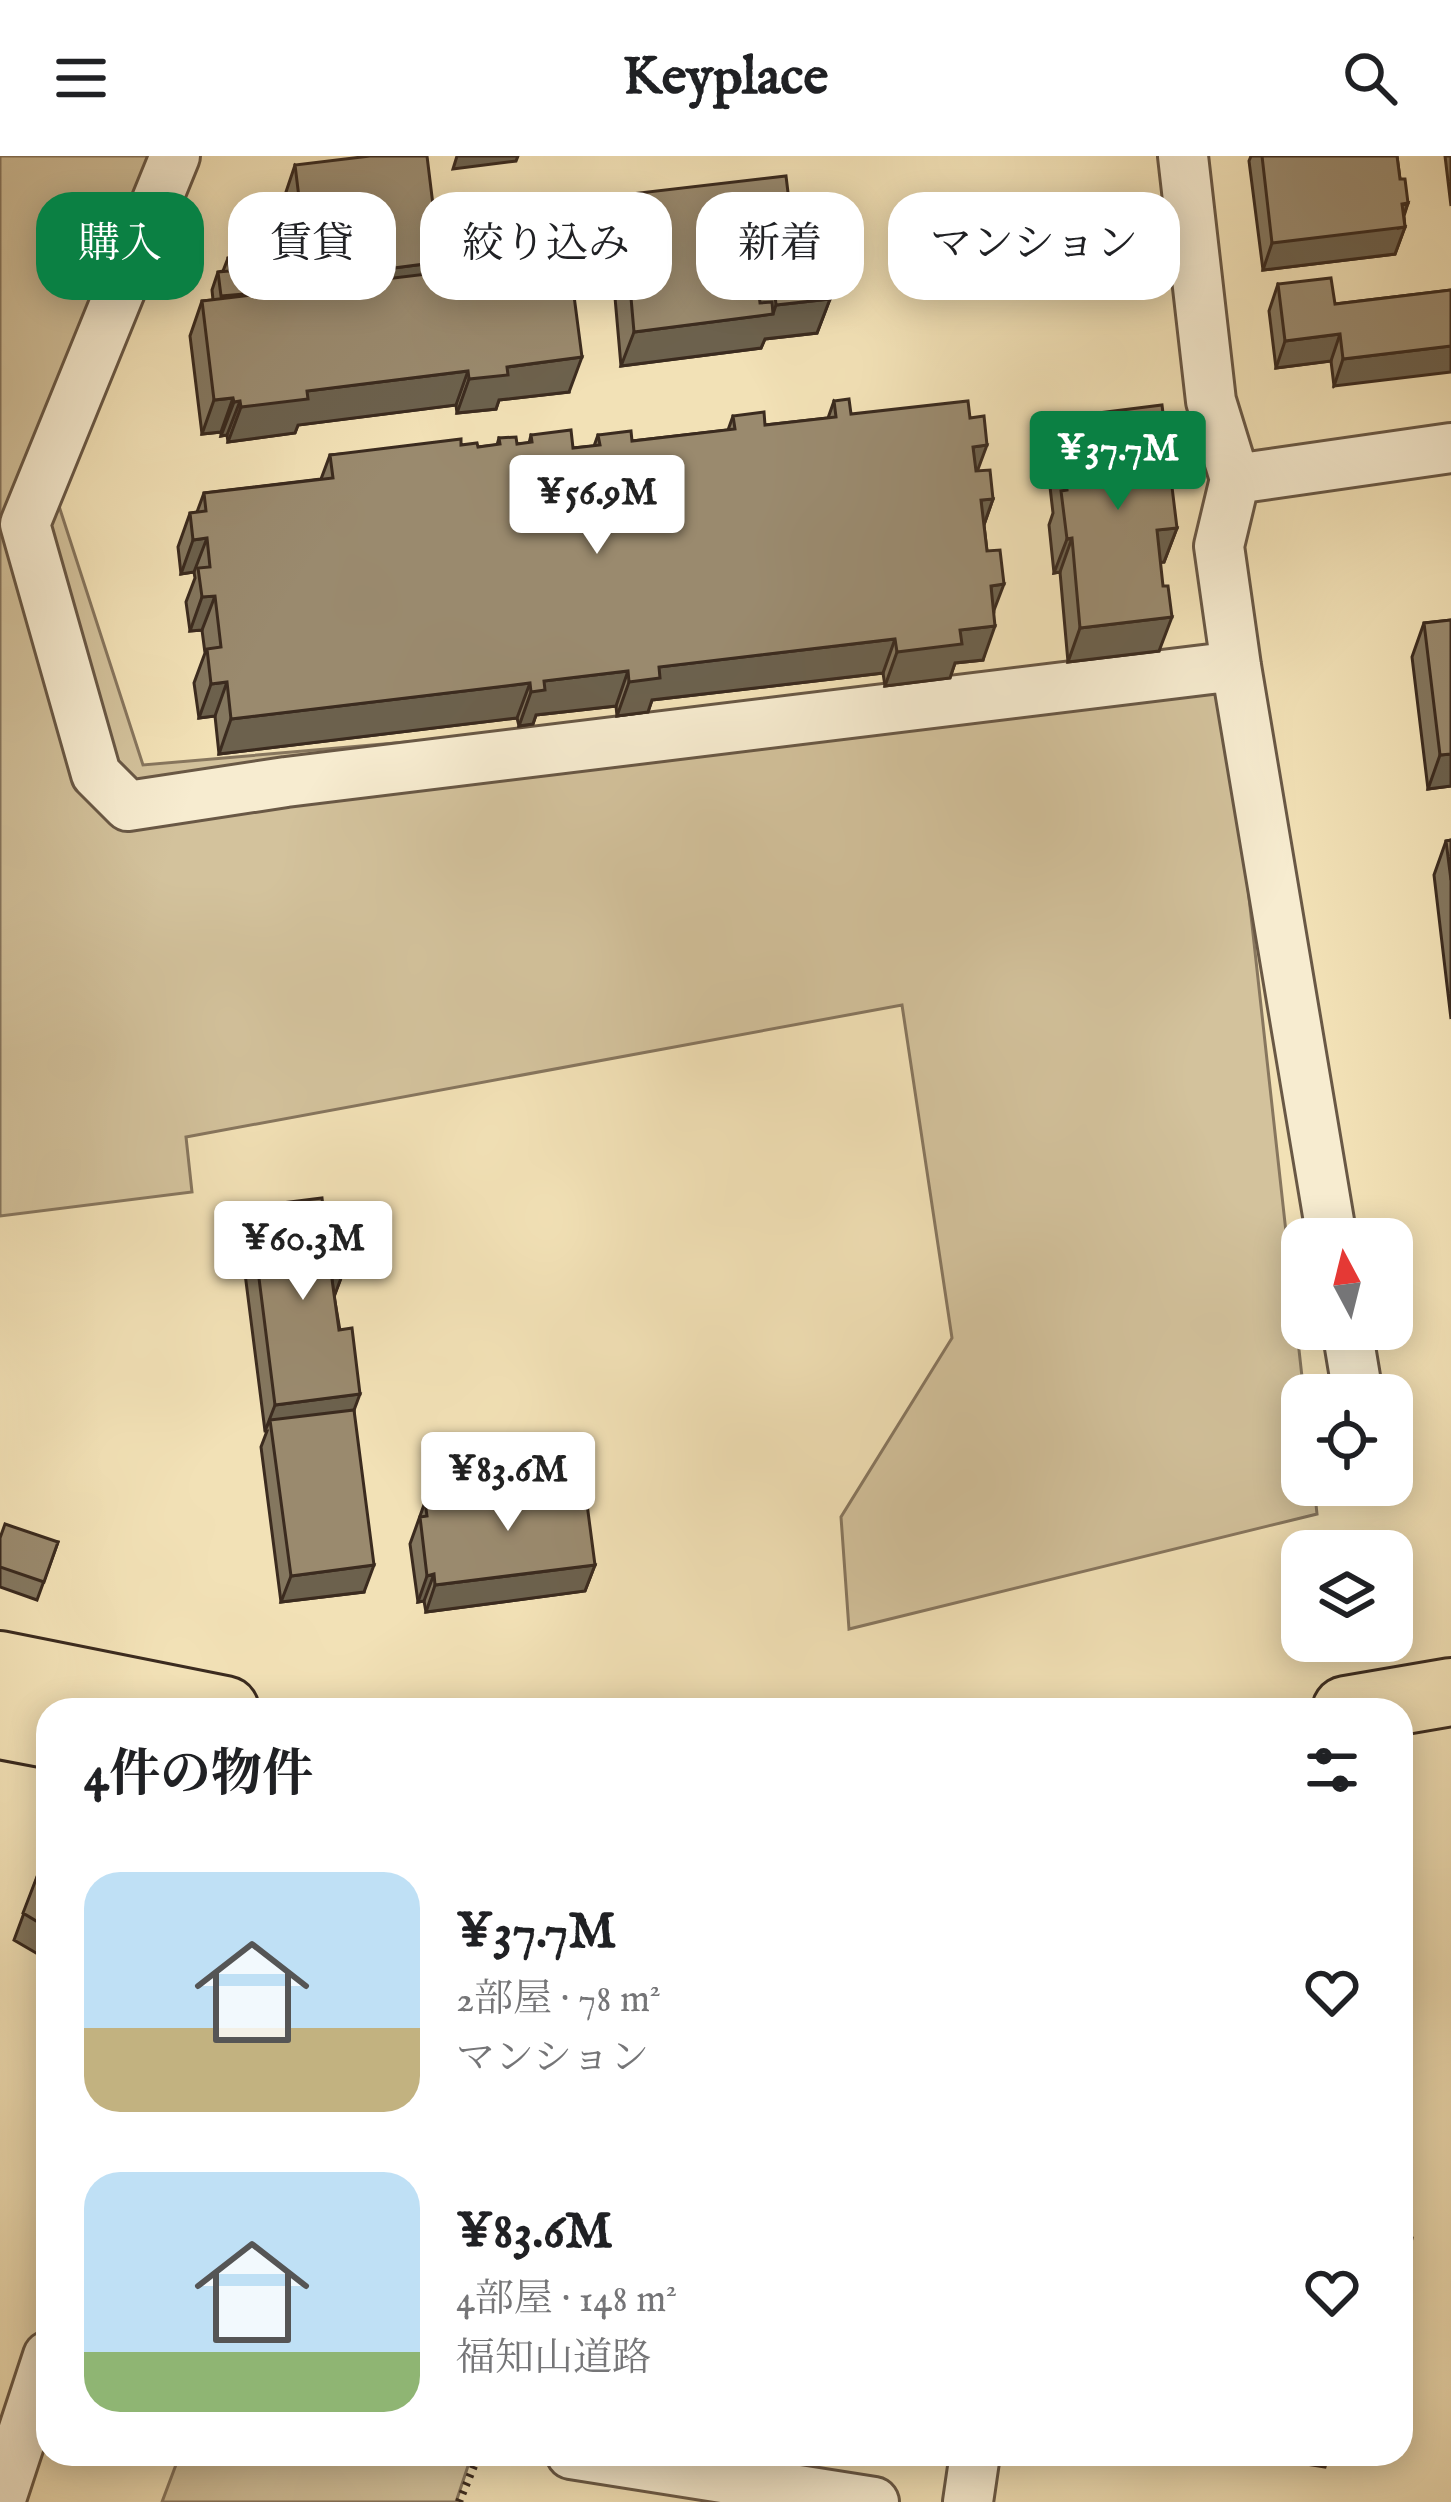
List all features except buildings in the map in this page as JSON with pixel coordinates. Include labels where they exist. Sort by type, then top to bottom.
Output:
[{"type":"highway","points":[[0,1665],[165,1698]]},
{"type":"highway","points":[[1413,1699],[1451,1692]]},
{"type":"highway","points":[[0,1725],[36,1732]]},
{"type":"highway","points":[[1413,1743],[1451,1736]]},
{"type":"street","points":[[176,156],[25,524],[96,774],[128,806],[286,782],[1235,666]]},
{"type":"street","points":[[1183,156],[1211,401],[1235,479],[1219,546],[1235,666],[1328,1218]]},
{"type":"street","points":[[1235,479],[1451,448]]},
{"type":"street","points":[[0,2502],[36,2392]]},
{"type":"street","points":[[647,2466],[874,2502]]},
{"type":"street","points":[[968,2502],[973,2466]]},
{"type":"path","points":[[459,2502],[474,2466]]},
{"type":"shaded area","points":[[0,156],[161,156],[150,192],[36,192],[36,300],[118,300],[58,503],[143,765],[1224,671],[1284,1218],[1281,1350],[1299,1350],[1302,1374],[1281,1374],[1281,1506],[1316,1506],[1317,1514],[849,1629],[841,1517],[952,1338],[902,1005],[186,1137],[192,1192],[0,1216]]},
{"type":"shaded area","points":[[176,2466],[468,2466],[456,2502],[162,2502]]}]
